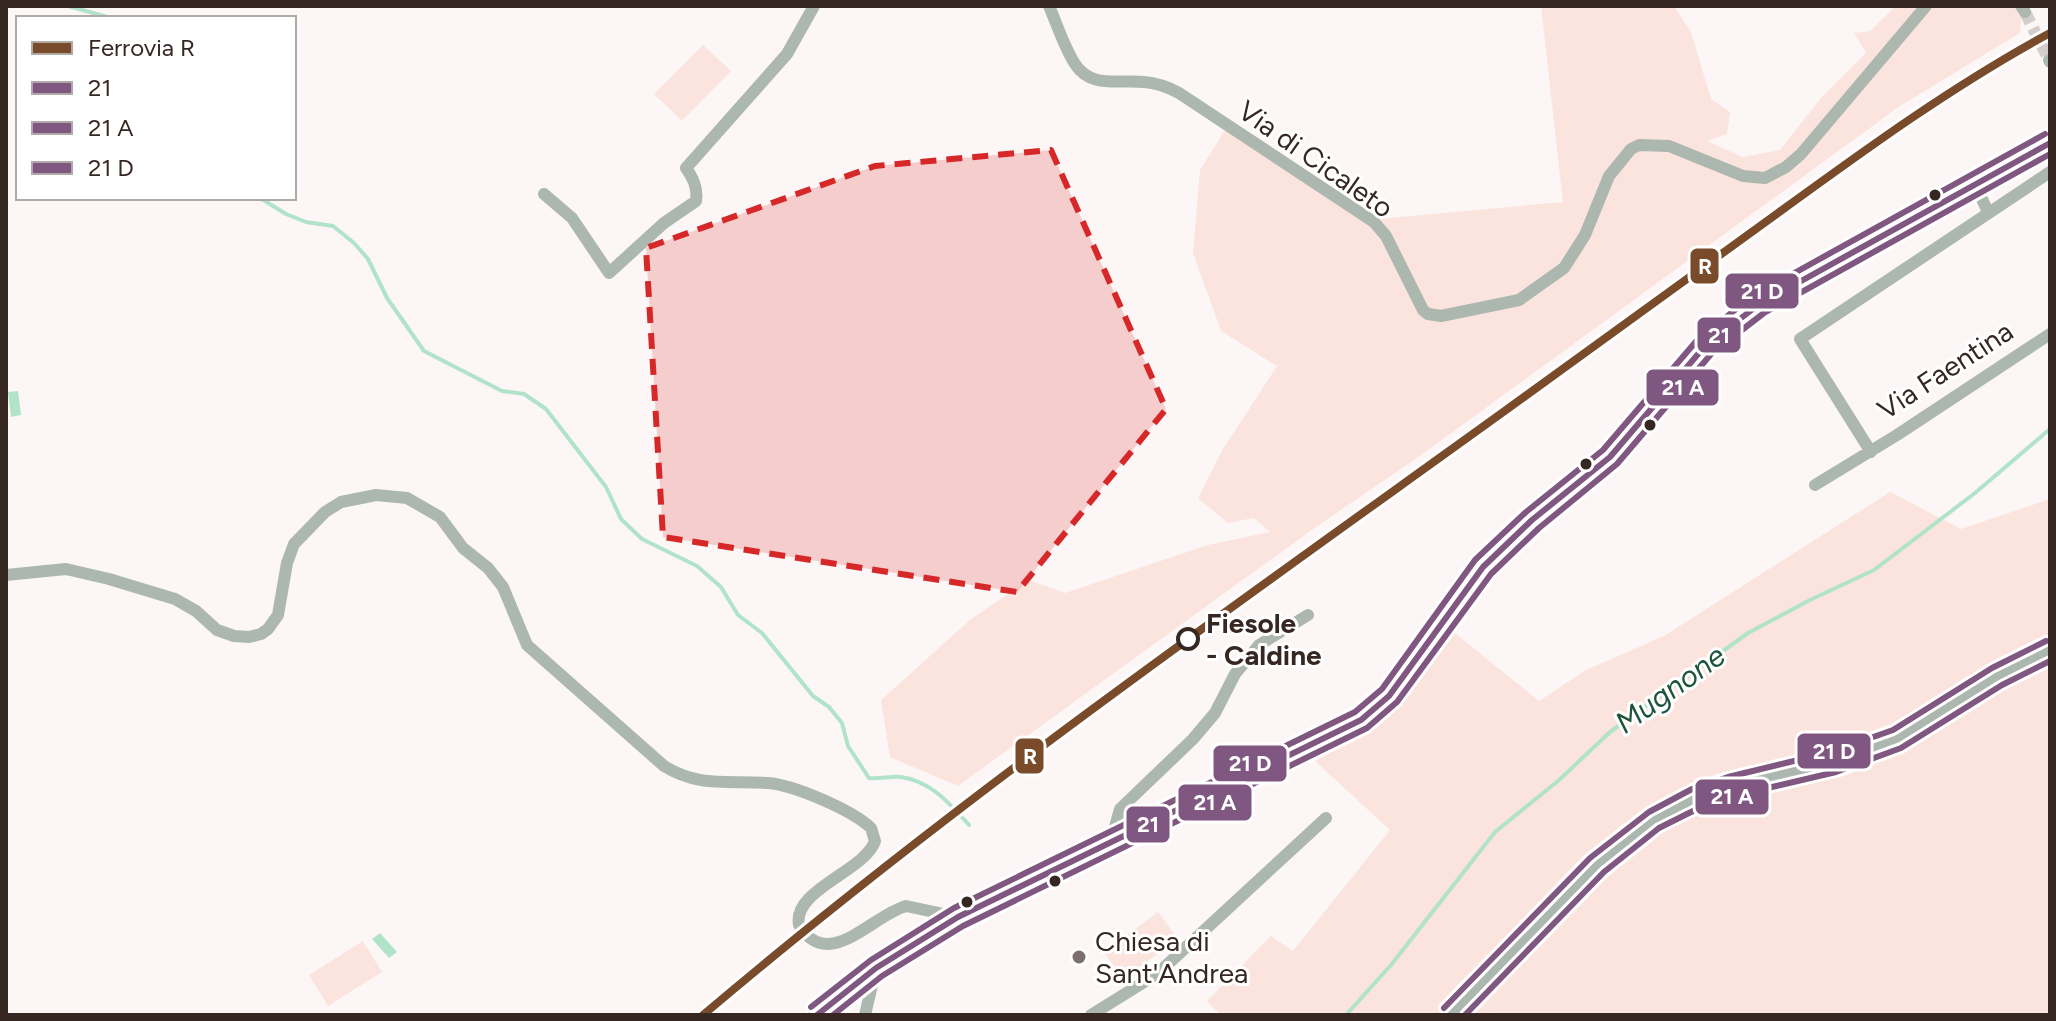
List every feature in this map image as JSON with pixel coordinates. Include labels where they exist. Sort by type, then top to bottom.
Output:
[{"type":"main road","points":[[817,1015],[876,968],[958,917],[1361,720],[1389,696],[1483,567],[1532,520],[1610,457],[1705,346],[1758,305],[2050,143]]},
{"type":"street","points":[[544,194],[572,218],[609,273],[661,226],[696,201],[694,179],[686,168],[787,54],[814,6]]},
{"type":"street","name":"Via di Cicaleto","points":[[1049,6],[1075,65],[1086,75],[1106,83],[1141,81],[1158,84],[1179,93],[1374,222],[1386,236],[1423,310],[1438,316],[1519,300],[1564,268],[1585,235],[1609,176],[1631,149],[1639,145],[1669,146],[1743,176],[1765,178],[1786,167],[1822,131],[1926,6]]},
{"type":"street","name":"Via Faentina","points":[[1871,452],[1800,339],[2050,172]]},
{"type":"street","points":[[1975,184],[1988,212]]},
{"type":"street","name":"Via Faentina","points":[[1815,485],[1871,452],[2050,334]]},
{"type":"street","points":[[6,575],[66,569],[109,579],[175,599],[196,611],[217,630],[249,637],[268,629],[278,615],[287,563],[294,544],[325,512],[341,502],[376,495],[407,498],[440,517],[463,548],[488,568],[503,587],[527,645],[664,766],[677,775],[697,781],[781,786],[843,810],[871,828],[875,841],[870,851],[815,893],[799,914],[799,925],[813,942],[834,944],[906,906],[958,917]]},
{"type":"street","points":[[1111,841],[1120,809],[1208,722],[1235,674],[1259,645],[1308,615]]},
{"type":"street","points":[[1451,1015],[1597,865],[1654,820],[1697,798],[1731,786],[1834,762],[1897,739],[1997,676],[2050,650]]},
{"type":"street","points":[[1091,1015],[1157,974],[1326,818]]},
{"type":"street","points":[[865,1015],[876,968]]},
{"type":"highlighted area","points":[[1051,150],[1166,409],[1017,592],[663,537],[646,248],[875,166]]},
{"type":"shaded area","points":[[1541,6],[1674,6],[1691,32],[1711,99],[1730,112],[1727,134],[1707,141],[1743,157],[1780,150],[1821,98],[1866,53],[1854,33],[1870,31],[1896,6],[2022,6],[2020,33],[1900,106],[1417,458],[1313,529],[958,786],[890,757],[881,700],[971,619],[1029,580],[1065,593],[1208,545],[1270,532],[1254,518],[1228,523],[1198,498],[1223,449],[1277,366],[1221,331],[1193,253],[1200,170],[1227,127],[1367,220],[1563,202]]},
{"type":"shaded area","points":[[703,45],[731,71],[682,121],[654,94]]},
{"type":"shaded area","points":[[18,391],[21,415],[11,417],[8,392]]},
{"type":"shaded area","points":[[1890,492],[1961,529],[2050,499],[2050,1015],[1492,1015],[1490,1012],[1488,1015],[1221,1015],[1207,1001],[1271,936],[1293,951],[1390,830],[1315,761],[1379,726],[1450,629],[1539,701],[1586,670],[1664,636]]},
{"type":"shaded area","points":[[1158,912],[1178,939],[1123,979],[1104,952]]},
{"type":"shaded area","points":[[380,933],[397,952],[389,958],[372,939]]},
{"type":"shaded area","points":[[363,941],[382,972],[328,1006],[309,975]]},
{"type":"waterway","points":[[68,6],[104,16]]},
{"type":"waterway","points":[[263,200],[306,222],[333,226],[354,243],[368,259],[387,298],[424,351],[502,391],[524,394],[546,409],[606,487],[621,519],[642,539],[697,566],[721,587],[738,615],[762,633],[813,696],[829,707],[842,723],[848,746],[869,778],[901,777],[922,783],[955,809],[969,825]]},
{"type":"waterway","name":"Mugnone","points":[[1346,1015],[1391,965],[1495,832],[1558,781],[1610,732],[1748,633],[1874,570],[1975,493],[2050,429]]},
{"type":"tunnel","points":[[2025,12],[2049,60]]},
{"type":"rail line","name":"R","points":[[703,1015],[898,856],[1200,630],[1877,142],[1979,74],[2050,33]]},
{"type":"transit line","points":[[811,1007],[871,960],[954,908],[1355,712],[1382,689],[1475,560],[1526,512],[1603,450],[1699,338],[1753,296],[2045,134]]},
{"type":"transit line","name":"21","points":[[817,1015],[876,968],[958,917],[1361,720],[1389,696],[1483,567],[1532,520],[1610,457],[1705,346],[1758,305],[2050,143]]},
{"type":"transit line","points":[[833,1015],[882,976],[963,926],[1367,728],[1397,702],[1491,574],[1539,528],[1617,464],[1712,353],[1764,313],[2050,154]]},
{"type":"transit line","points":[[1444,1008],[1590,858],[1649,812],[1692,789],[1831,752],[1893,730],[1992,668],[2046,641]]},
{"type":"transit line","points":[[1465,1015],[1604,872],[1659,828],[1701,807],[1734,796],[1836,772],[1901,748],[2002,685],[2050,661]]},
{"type":"place","name":"Fiesole - Caldine","points":[[1188,639]]},
{"type":"place","name":"Chiesa di Sant'Andrea","points":[[1079,957]]}]
